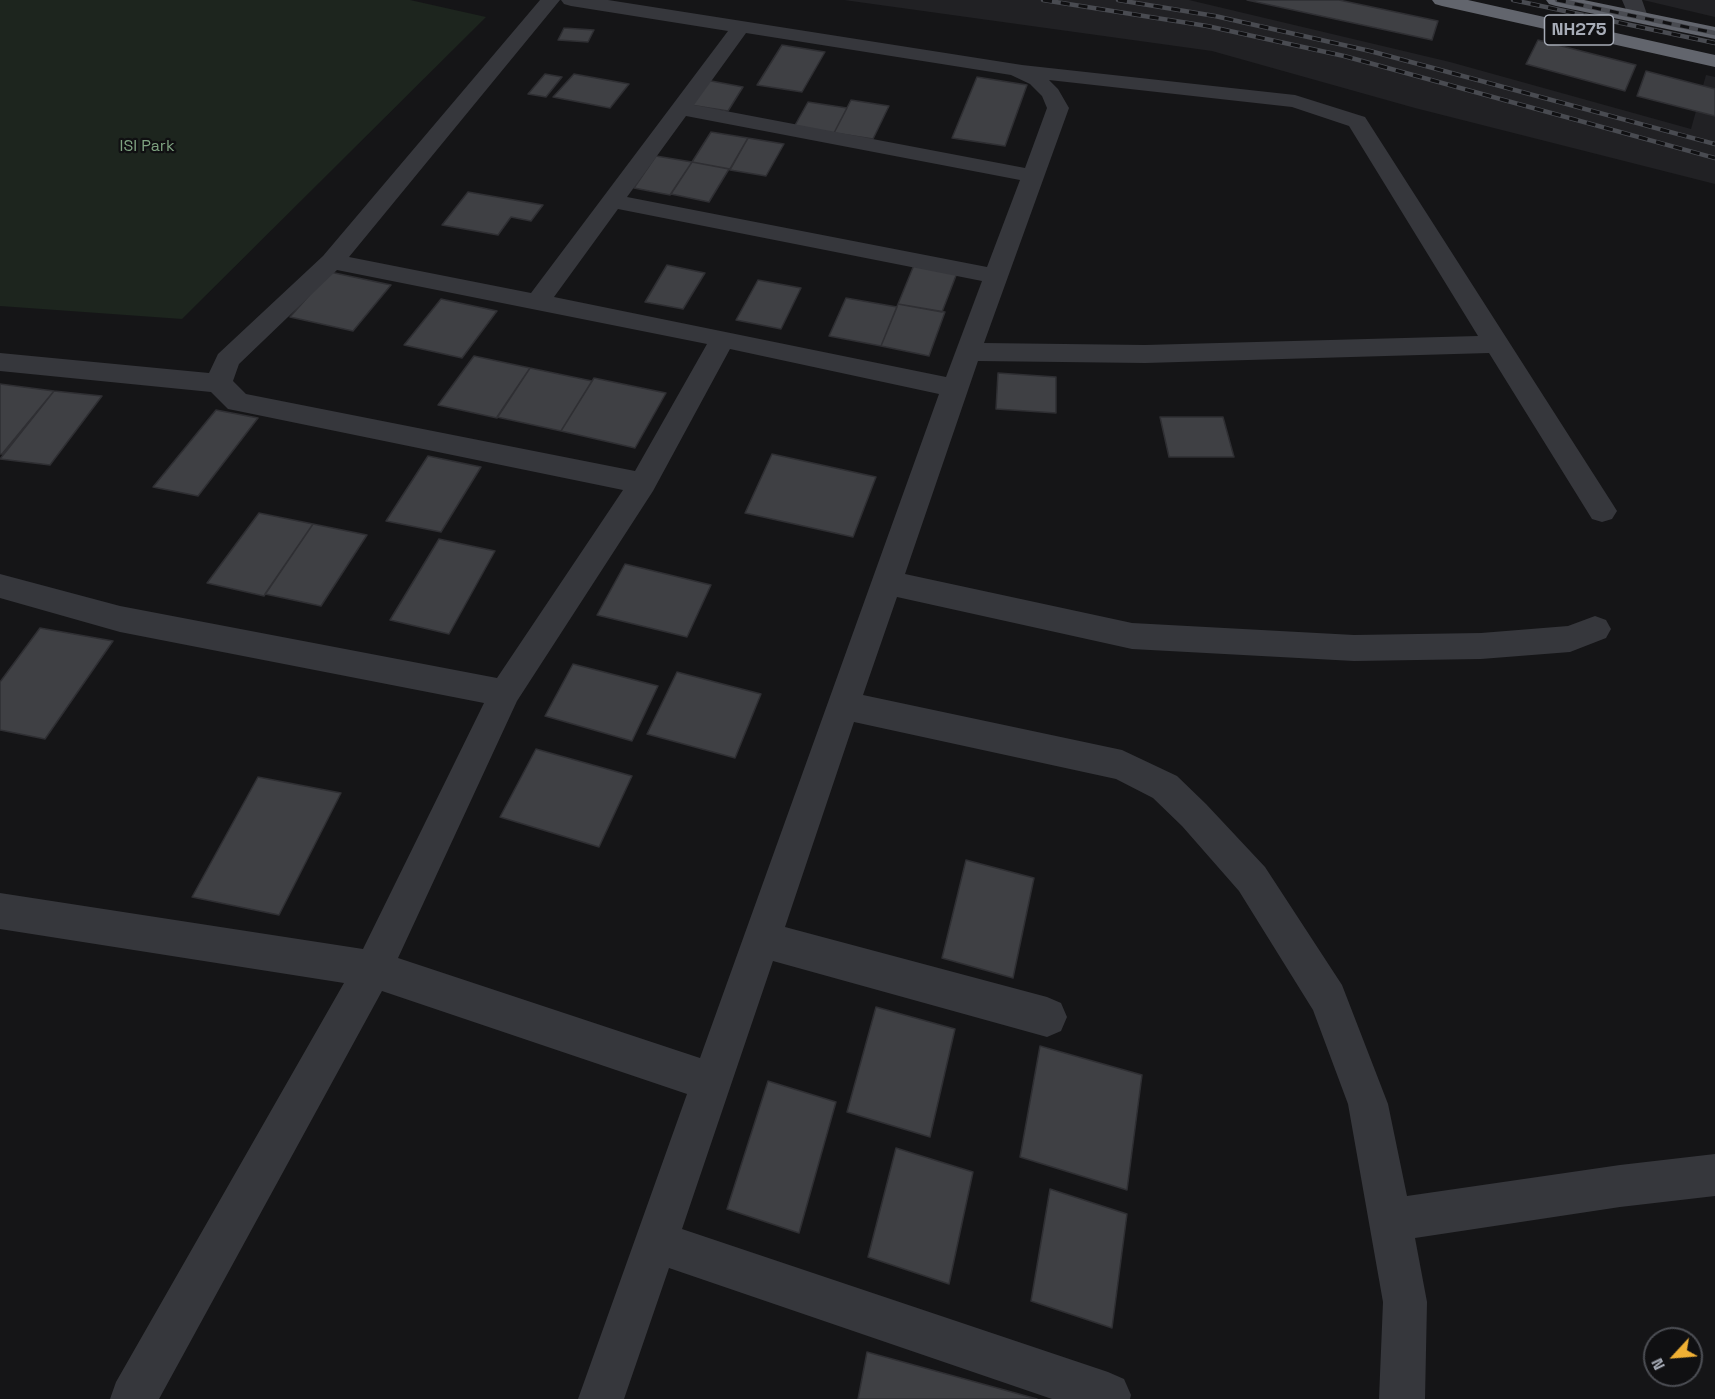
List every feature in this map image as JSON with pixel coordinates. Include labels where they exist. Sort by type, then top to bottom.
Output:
[{"type":"highway","name":"NH275","points":[[1442,0],[1715,61]]},
{"type":"highway","name":"NH275","points":[[1556,0],[1635,9],[1715,33]]},
{"type":"street","points":[[219,383],[227,360],[332,261],[549,0]]},
{"type":"street","points":[[571,0],[1016,70],[1295,101],[1357,122],[1602,511]]},
{"type":"street","points":[[537,302],[740,28]]},
{"type":"street","points":[[601,1399],[954,388],[1058,108],[1051,93],[1044,86],[1016,70]]},
{"type":"street","points":[[680,109],[1033,176]]},
{"type":"street","points":[[612,201],[996,276]]},
{"type":"street","points":[[332,261],[954,388]]},
{"type":"street","points":[[133,1399],[373,969],[505,693],[643,483],[723,339]]},
{"type":"street","points":[[968,352],[1145,354],[1497,344]]},
{"type":"street","points":[[0,362],[219,383],[238,402],[643,483]]},
{"type":"street","points":[[886,582],[1132,636],[1354,648],[1481,646],[1570,639],[1595,629]]},
{"type":"street","points":[[0,586],[120,619],[505,693]]},
{"type":"street","points":[[843,705],[1122,765],[1165,787],[1194,814],[1252,879],[1328,999],[1368,1104],[1405,1302],[1402,1399]]},
{"type":"street","points":[[0,911],[373,969],[711,1082]]},
{"type":"street","points":[[761,939],[1047,1017]]},
{"type":"street","points":[[1390,1220],[1620,1186],[1715,1175]]},
{"type":"street","points":[[656,1242],[1108,1395]]},
{"type":"shaded area","points":[[844,0],[1189,0],[1450,62],[1691,129],[1706,75],[1715,77],[1715,184],[1415,108],[1212,51]]},
{"type":"shaded area","points":[[1643,0],[1715,0],[1715,17]]},
{"type":"green space","name":"ISI Park","points":[[0,0],[410,0],[486,17],[182,319],[0,306]]},
{"type":"building","points":[[1247,0],[1339,0],[1438,21],[1432,40]]},
{"type":"building","points":[[564,28],[594,30],[588,42],[558,40]]},
{"type":"building","points":[[1538,40],[1636,65],[1625,91],[1526,64]]},
{"type":"building","points":[[782,45],[825,52],[802,92],[757,85]]},
{"type":"building","points":[[1646,71],[1715,89],[1715,116],[1637,96]]},
{"type":"building","points":[[545,74],[562,77],[546,97],[528,94]]},
{"type":"building","points":[[574,74],[629,84],[610,108],[553,97]]},
{"type":"building","points":[[977,77],[1027,85],[1005,146],[952,138]]},
{"type":"building","points":[[706,80],[743,87],[728,111],[690,105]]},
{"type":"building","points":[[851,100],[889,106],[873,139],[834,133]]},
{"type":"building","points":[[808,102],[847,108],[834,133],[794,127]]},
{"type":"building","points":[[711,132],[748,138],[730,169],[692,162]]},
{"type":"building","points":[[748,138],[784,144],[766,176],[730,170]]},
{"type":"building","points":[[656,156],[692,162],[670,195],[634,188]]},
{"type":"building","points":[[692,162],[729,169],[709,202],[671,194]]},
{"type":"building","points":[[468,192],[543,205],[531,221],[511,217],[498,235],[442,225]]},
{"type":"building","points":[[667,265],[705,273],[683,309],[645,302]]},
{"type":"building","points":[[914,265],[957,273],[942,312],[898,304]]},
{"type":"building","points":[[330,272],[391,285],[353,331],[290,317]]},
{"type":"building","points":[[758,280],[801,288],[781,329],[736,320]]},
{"type":"building","points":[[846,298],[897,307],[881,346],[829,336]]},
{"type":"building","points":[[441,299],[497,311],[462,358],[404,345]]},
{"type":"building","points":[[898,304],[945,312],[929,356],[881,346]]},
{"type":"building","points":[[474,356],[530,368],[497,418],[438,405]]},
{"type":"building","points":[[530,368],[592,381],[561,431],[497,417]]},
{"type":"building","points":[[998,373],[1056,377],[1056,413],[996,409]]},
{"type":"building","points":[[594,378],[666,393],[635,448],[561,431]]},
{"type":"building","points":[[0,384],[54,391],[2,454],[0,454]]},
{"type":"building","points":[[54,391],[102,396],[50,465],[0,459]]},
{"type":"building","points":[[216,410],[258,418],[198,496],[153,487]]},
{"type":"building","points":[[1160,417],[1223,417],[1234,457],[1169,457]]},
{"type":"building","points":[[772,454],[876,477],[853,537],[745,513]]},
{"type":"building","points":[[428,456],[481,467],[441,532],[386,521]]},
{"type":"building","points":[[259,513],[313,524],[264,596],[207,583]]},
{"type":"building","points":[[313,524],[367,535],[321,606],[265,594]]},
{"type":"building","points":[[439,539],[495,551],[449,634],[390,620]]},
{"type":"building","points":[[625,564],[711,585],[687,637],[597,615]]},
{"type":"building","points":[[40,628],[113,641],[45,739],[0,730],[0,682]]},
{"type":"building","points":[[573,664],[658,686],[632,741],[545,716]]},
{"type":"building","points":[[677,672],[761,694],[735,758],[647,734]]},
{"type":"building","points":[[536,749],[632,776],[599,847],[500,817]]},
{"type":"building","points":[[258,777],[341,793],[279,915],[192,897]]},
{"type":"building","points":[[966,860],[1034,878],[1013,978],[942,958]]},
{"type":"building","points":[[876,1007],[955,1029],[930,1137],[847,1112]]},
{"type":"building","points":[[1040,1046],[1142,1075],[1127,1190],[1020,1157]]},
{"type":"building","points":[[768,1081],[836,1102],[799,1233],[727,1209]]},
{"type":"building","points":[[896,1148],[973,1172],[949,1284],[868,1257]]},
{"type":"building","points":[[1050,1189],[1127,1214],[1112,1328],[1031,1301]]},
{"type":"building","points":[[867,1352],[1037,1399],[858,1399]]},
{"type":"railway","points":[[1043,0],[1207,26],[1344,56],[1715,158]]},
{"type":"railway","points":[[1118,0],[1215,16],[1370,51],[1715,144]]},
{"type":"railway","points":[[1513,0],[1715,43]]},
{"type":"railway","points":[[1557,0],[1715,33]]}]
